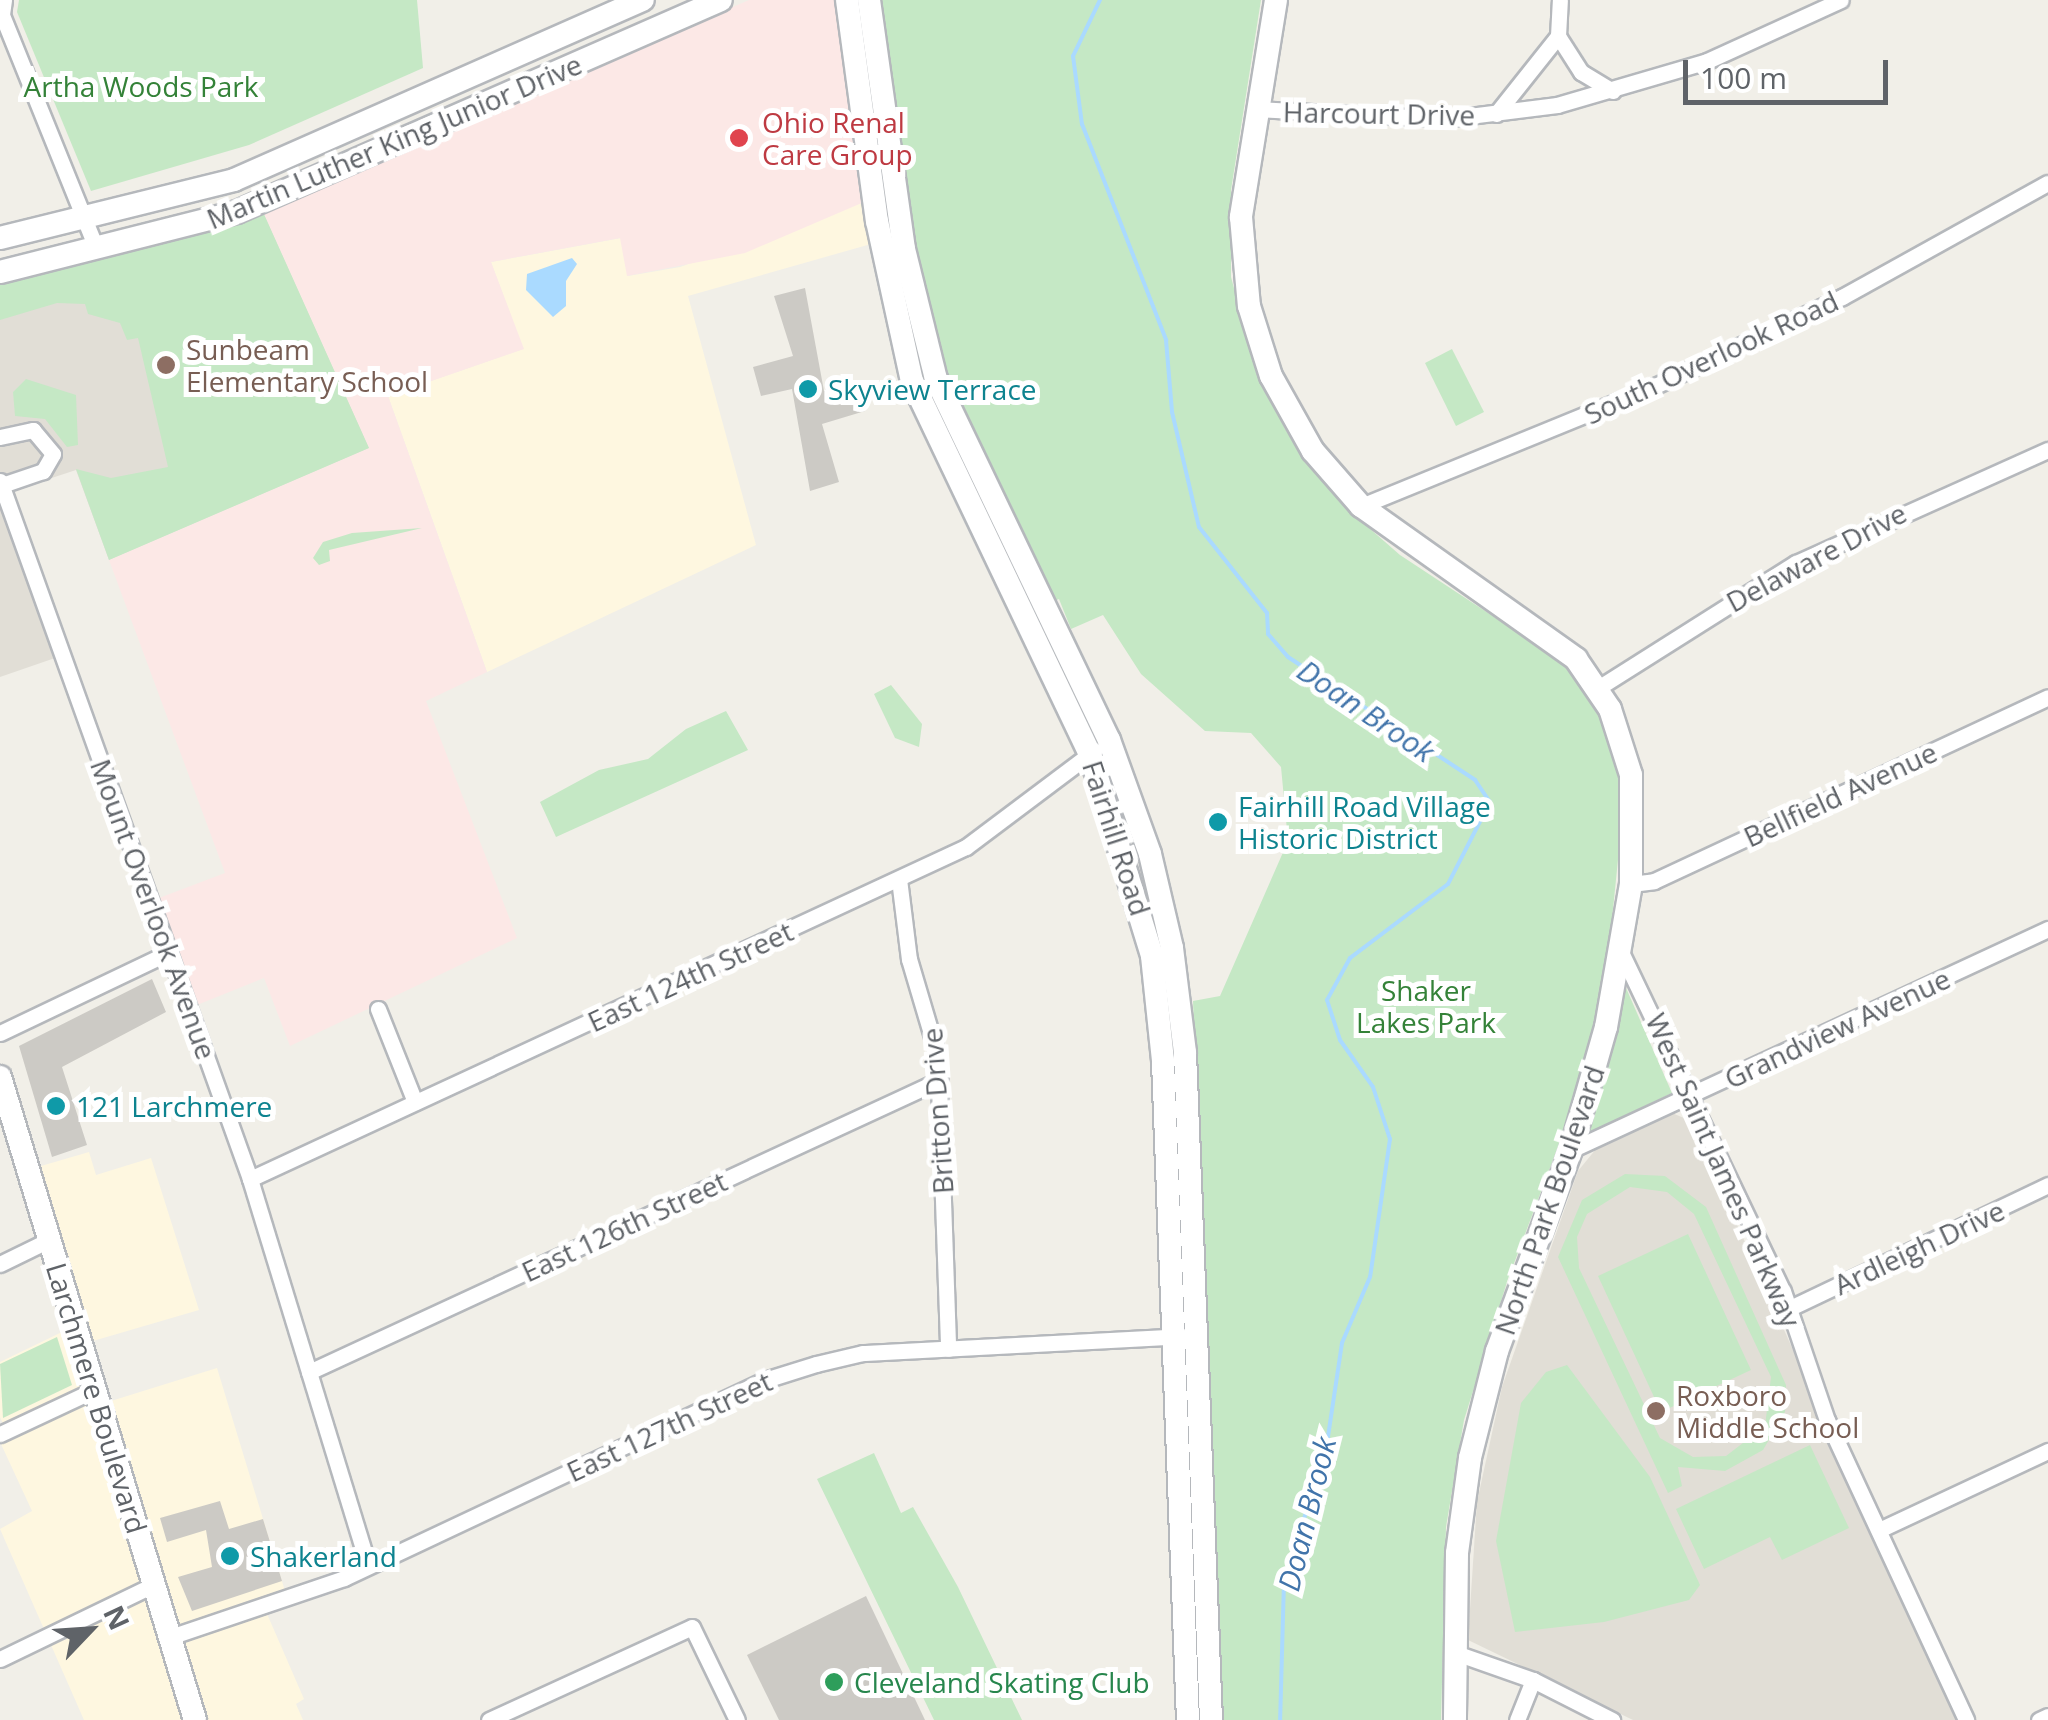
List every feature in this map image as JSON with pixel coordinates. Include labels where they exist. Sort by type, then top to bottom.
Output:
[{"type":"main road","name":"Martin Luther King Junior Drive","points":[[0,272],[210,222],[352,164],[722,0]]},
{"type":"main road","name":"Fairhill Road","points":[[847,0],[896,263],[946,434],[1100,747],[1150,894],[1186,1336],[1198,1667],[1212,1720]]},
{"type":"main road","name":"Fairhill Road","points":[[869,0],[888,214]]},
{"type":"main road","name":"North Park Boulevard","points":[[1276,0],[1256,109],[1241,250],[1256,331],[1296,426],[1361,506],[1536,626],[1598,688],[1631,774],[1631,884],[1621,952],[1571,1150],[1484,1398],[1457,1554],[1454,1720]]},
{"type":"main road","name":"Martin Luther King Junior Drive","points":[[0,238],[215,186],[634,4]]},
{"type":"main road","name":"Larchmere Boulevard","points":[[0,1077],[4,1104],[195,1720]]},
{"type":"main road","name":"Fairhill Road","points":[[1188,1720],[1198,1667]]},
{"type":"street","points":[[4,0],[2,15],[97,250]]},
{"type":"street","points":[[1560,0],[1558,36],[1581,72],[1614,92]]},
{"type":"street","name":"Harcourt Drive","points":[[1256,109],[1386,118],[1494,115],[1614,92],[1723,55],[1841,0]]},
{"type":"street","points":[[634,4],[638,36]]},
{"type":"street","points":[[1494,115],[1558,36]]},
{"type":"street","points":[[338,134],[352,164]]},
{"type":"street","name":"South Overlook Road","points":[[1361,506],[1655,386],[1842,296],[2048,184]]},
{"type":"street","name":"Mount Overlook Avenue","points":[[0,437],[33,430],[53,454],[43,471],[1,483],[250,1179],[368,1566]]},
{"type":"street","name":"Delaware Drive","points":[[1598,688],[1796,563],[2048,450]]},
{"type":"street","name":"Bellfield Avenue","points":[[1631,884],[1654,881],[2048,697]]},
{"type":"street","name":"East 124th Street","points":[[250,1179],[899,878],[1004,824],[1100,747]]},
{"type":"street","name":"Britton Drive","points":[[899,878],[940,1080],[948,1348]]},
{"type":"street","name":"Grandview Avenue","points":[[1571,1150],[2048,929]]},
{"type":"street","points":[[0,1033],[170,952]]},
{"type":"street","name":"West Saint James Parkway","points":[[1621,952],[1790,1308],[1815,1392],[1966,1720]]},
{"type":"street","points":[[378,1009],[414,1102]]},
{"type":"street","name":"East 126th Street","points":[[309,1372],[940,1080]]},
{"type":"street","name":"Ardleigh Drive","points":[[1790,1308],[2048,1186]]},
{"type":"street","points":[[0,1264],[49,1240]]},
{"type":"street","name":"East 127th Street","points":[[170,1637],[269,1609],[765,1380],[863,1353],[1186,1336]]},
{"type":"street","points":[[0,1434],[94,1390]]},
{"type":"street","points":[[1880,1530],[2048,1450]]},
{"type":"street","points":[[0,1659],[154,1584]]},
{"type":"street","points":[[489,1720],[692,1626],[737,1720]]},
{"type":"street","points":[[1453,1652],[1533,1680],[1612,1720]]},
{"type":"street","points":[[1517,1720],[1533,1680]]},
{"type":"street","points":[[2039,1720],[2048,1716]]},
{"type":"shaded area","points":[[749,0],[838,0],[864,202],[745,253],[627,276],[620,238],[491,262],[524,349],[388,396],[487,672],[426,701],[517,938],[290,1046],[264,978],[197,1005],[159,898],[225,873],[109,560],[369,448],[263,212]]},
{"type":"shaded area","points":[[864,202],[871,244],[688,296],[756,545],[487,672],[388,396],[523,349],[491,262],[621,238],[628,276],[680,267]]},
{"type":"shaded area","name":"Sunbeam Elementary School","points":[[263,212],[369,448],[109,560],[76,470],[0,495],[0,282]]},
{"type":"shaded area","points":[[0,504],[55,658],[0,677]]},
{"type":"shaded area","name":"Roxboro Middle School","points":[[1672,1113],[1691,1121],[1958,1720],[1633,1720],[1468,1640],[1477,1502],[1502,1387],[1578,1171],[1596,1149]]},
{"type":"shaded area","points":[[89,1152],[96,1175],[151,1158],[199,1310],[93,1341],[41,1166]]},
{"type":"shaded area","points":[[62,1332],[182,1720],[84,1720],[0,1529],[32,1511],[1,1444],[10,1439],[0,1417],[0,1362]]},
{"type":"shaded area","points":[[217,1368],[285,1591],[261,1600],[304,1699],[296,1704],[303,1720],[208,1720],[111,1401]]},
{"type":"green space","name":"Artha Woods Park","points":[[19,0],[417,0],[423,68],[249,145],[91,191],[17,12]]},
{"type":"green space","name":"Shaker Lakes Park","points":[[880,0],[1261,0],[1231,190],[1231,277],[1250,347],[1285,429],[1345,507],[1400,555],[1561,661],[1606,724],[1624,800],[1609,949],[1672,1093],[1557,1149],[1507,1282],[1464,1420],[1446,1527],[1441,1720],[1221,1720],[1193,1001],[1220,996],[1288,841],[1281,767],[1251,733],[1205,731],[1141,674],[1103,615],[1071,629],[1059,599],[1052,602],[947,380],[912,237]]},
{"type":"green space","name":"Sunbeam Elementary School","points":[[263,212],[369,448],[109,560],[76,469],[111,478],[168,467],[138,338],[127,340],[120,323],[88,314],[85,304],[57,303],[0,320],[0,282]]},
{"type":"green space","points":[[1452,349],[1484,412],[1456,426],[1425,363]]},
{"type":"green space","points":[[26,379],[76,395],[78,445],[67,447],[45,419],[15,416],[13,392]]},
{"type":"green space","points":[[422,528],[329,550],[330,561],[319,565],[313,558],[323,542],[352,533]]},
{"type":"green space","points":[[891,685],[922,724],[919,747],[895,738],[874,694]]},
{"type":"green space","points":[[726,711],[748,750],[556,837],[540,802],[599,770],[648,759],[686,729]]},
{"type":"green space","points":[[1625,1174],[1665,1176],[1706,1207],[1786,1385],[1785,1412],[1763,1450],[1725,1471],[1678,1467],[1682,1486],[1668,1493],[1558,1257],[1582,1200]],"holes":[[[1630,1187],[1667,1192],[1694,1214],[1771,1377],[1765,1426],[1726,1456],[1693,1457],[1660,1438],[1579,1268],[1577,1237],[1587,1214]]]},
{"type":"green space","points":[[1688,1234],[1751,1370],[1661,1412],[1598,1276]]},
{"type":"green space","points":[[57,1337],[72,1385],[3,1418],[0,1364]]},
{"type":"green space","points":[[1567,1365],[1650,1477],[1700,1585],[1689,1600],[1604,1622],[1515,1632],[1496,1541],[1521,1403],[1546,1372]]},
{"type":"green space","points":[[1810,1445],[1849,1528],[1782,1560],[1770,1537],[1704,1569],[1676,1509]]},
{"type":"green space","points":[[874,1453],[901,1513],[913,1507],[958,1587],[1022,1720],[934,1720],[817,1479]]},
{"type":"water","points":[[572,258],[577,264],[566,281],[566,306],[553,317],[526,290],[527,274]]},
{"type":"building","name":"Skyview Terrace","points":[[805,288],[824,391],[857,383],[865,411],[822,424],[839,482],[810,491],[792,389],[761,396],[753,367],[793,356],[774,296]]},
{"type":"building","name":"121 Larchmere","points":[[152,979],[166,1012],[62,1067],[87,1145],[52,1157],[19,1046]]},
{"type":"building","name":"Shakerland","points":[[220,1501],[229,1529],[263,1519],[282,1581],[192,1611],[178,1577],[212,1567],[206,1530],[167,1542],[160,1518]]},
{"type":"building","name":"Cleveland Skating Club","points":[[866,1596],[925,1720],[779,1720],[747,1655]]},
{"type":"waterway","name":"Doan Brook","points":[[1100,0],[1073,56],[1082,124],[1166,340],[1172,412],[1199,527],[1267,613],[1268,634],[1288,657],[1475,780],[1490,802],[1448,884],[1350,958],[1327,1000],[1340,1040],[1373,1087],[1390,1139],[1370,1277],[1342,1343],[1326,1450],[1284,1581],[1280,1720]]},
{"type":"place","name":"Ohio Renal Care Group","points":[[739,138]]},
{"type":"place","name":"Sunbeam Elementary School","points":[[166,365]]},
{"type":"place","name":"Skyview Terrace","points":[[808,389]]},
{"type":"place","name":"Fairhill Road Village Historic District","points":[[1218,822]]},
{"type":"place","name":"121 Larchmere","points":[[56,1106]]},
{"type":"place","name":"Roxboro Middle School","points":[[1656,1411]]},
{"type":"place","name":"Shakerland","points":[[230,1556]]},
{"type":"place","name":"Cleveland Skating Club","points":[[834,1682]]}]
